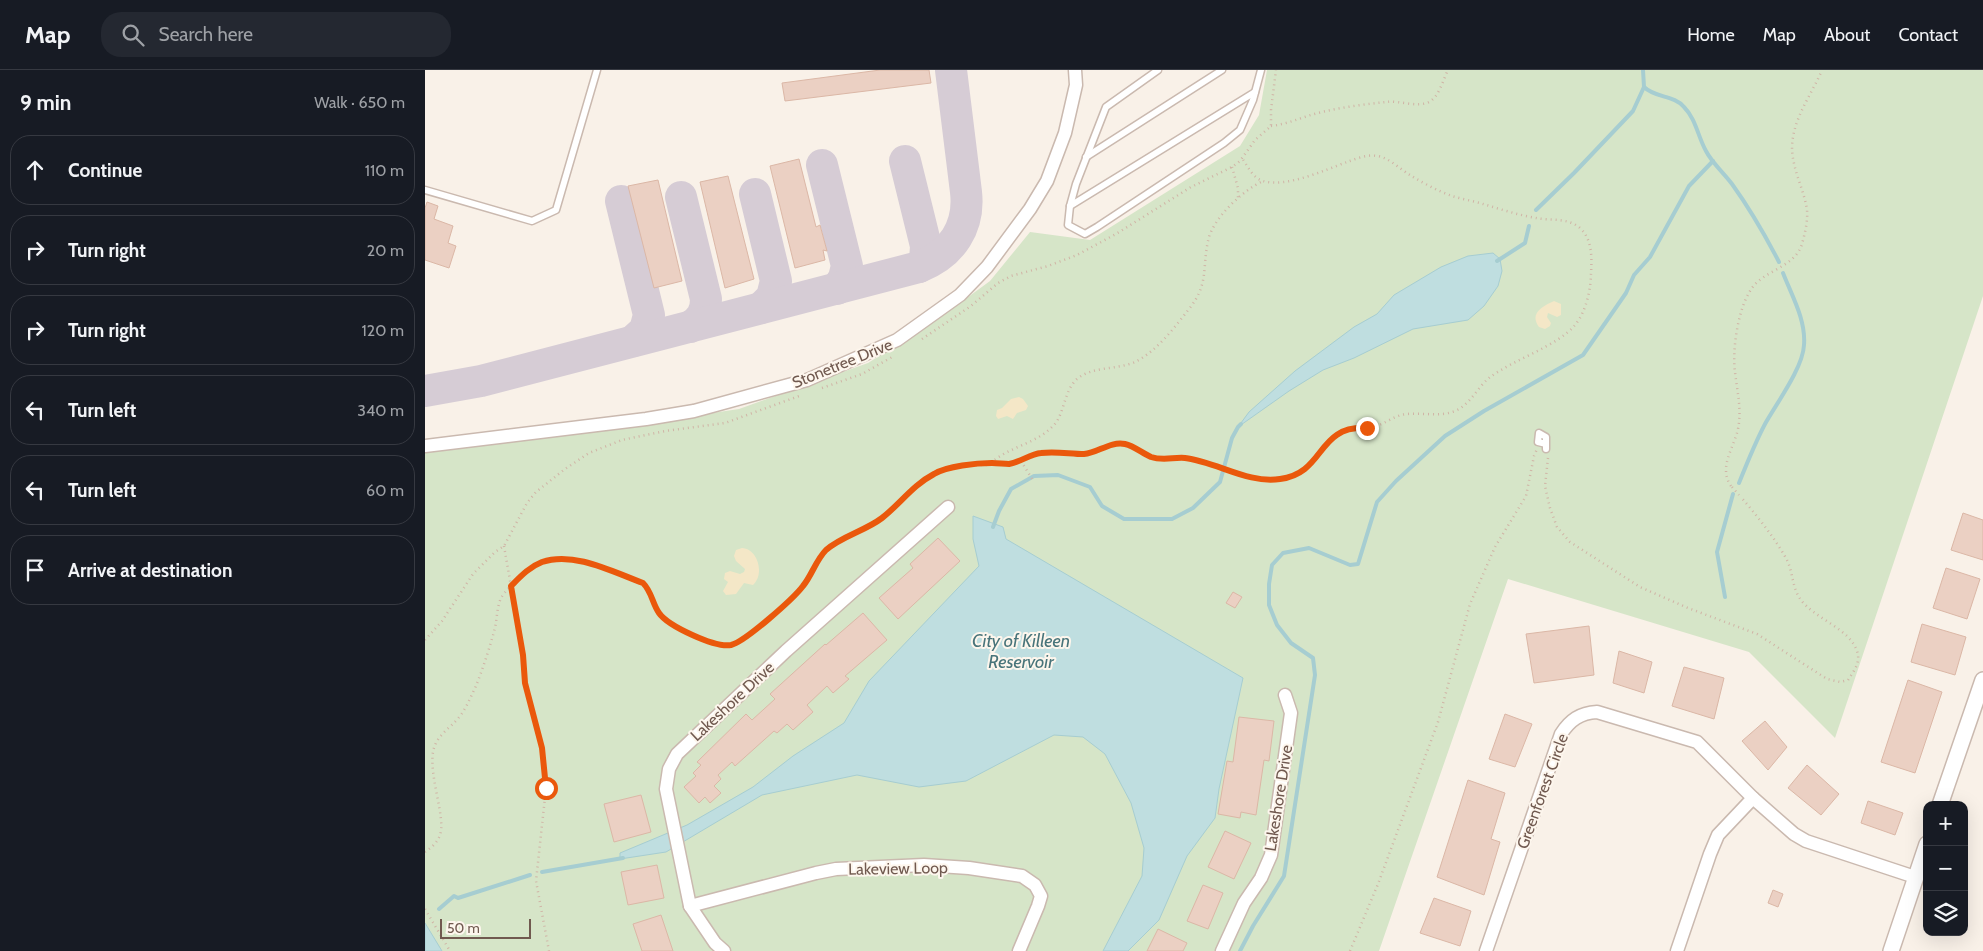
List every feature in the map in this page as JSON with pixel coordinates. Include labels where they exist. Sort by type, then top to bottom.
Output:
[{"type":"street","name":"Stonetree Drive","points":[[425,446],[646,419],[694,411],[807,380],[897,340],[959,296],[987,267],[1030,209],[1047,182],[1070,120],[1077,85],[1075,70]]},
{"type":"street","name":"Lakeshore Drive","points":[[724,951],[715,943],[690,906],[666,789],[669,769],[677,754],[789,648],[947,507]]},
{"type":"street","points":[[1941,801],[1983,680]]},
{"type":"street","name":"Lakeshore Drive","points":[[1222,951],[1244,903],[1261,878],[1271,855],[1291,713],[1285,695]]},
{"type":"street","name":"Greenforest Circle","points":[[1486,951],[1561,734],[1574,718],[1597,712],[1697,742],[1753,798],[1794,834],[1806,841],[1915,877]]},
{"type":"street","points":[[1677,951],[1718,835],[1753,798]]},
{"type":"street","points":[[1891,951],[1926,846]]},
{"type":"street","name":"Lakeview Loop","points":[[690,906],[784,880],[836,869],[924,865],[1001,872],[1022,876],[1035,885],[1041,896],[1019,951]]},
{"type":"lane","points":[[425,190],[532,221],[556,210],[597,70]]},
{"type":"lane","points":[[1158,70],[1106,107],[1069,206],[1068,225],[1085,234],[1097,228],[1224,143],[1240,130],[1255,92],[1261,70]]},
{"type":"lane","points":[[1086,157],[1222,70]]},
{"type":"lane","points":[[1069,206],[1255,92]]},
{"type":"path","points":[[1271,126],[1276,70]]},
{"type":"path","points":[[1263,181],[1252,174],[1242,158],[1255,140],[1271,126],[1296,121],[1323,112],[1367,104],[1390,101],[1425,104],[1435,96],[1448,70]]},
{"type":"path","points":[[1350,951],[1378,884],[1438,722],[1471,604],[1504,529],[1526,496],[1536,450],[1539,446],[1546,446],[1548,456],[1545,486],[1550,508],[1557,526],[1570,542],[1640,587],[1688,608],[1757,634],[1827,679],[1840,682],[1848,680],[1858,662],[1857,652],[1846,636],[1801,600],[1781,550],[1726,479],[1725,468],[1740,419],[1740,403],[1734,362],[1736,336],[1749,292],[1758,280],[1795,257],[1802,247],[1807,218],[1806,205],[1794,162],[1792,148],[1794,130],[1799,115],[1822,70]]},
{"type":"path","points":[[425,852],[433,846],[440,835],[440,815],[433,770],[435,745],[443,732],[460,717],[468,704],[491,643],[501,598],[527,570],[543,562],[582,560],[643,583],[649,588],[659,613],[670,623],[715,643],[731,645],[741,641],[803,587],[817,561],[826,550],[842,539],[881,519],[935,472],[963,466],[991,463],[1007,464],[1021,461],[1038,453],[1086,454],[1117,443],[1126,444],[1152,458],[1183,458],[1210,464],[1232,472],[1272,480],[1296,476],[1306,470],[1329,441],[1343,430],[1380,425],[1404,414],[1453,412],[1464,406],[1487,380],[1576,325],[1589,294],[1591,274],[1590,243],[1582,229],[1573,223],[1539,219],[1451,196],[1410,175],[1381,156],[1365,155],[1302,178],[1284,182],[1263,181],[1250,187],[1214,226],[1208,239],[1205,278],[1202,290],[1191,308],[1165,338],[1135,362],[1090,373],[1077,379],[1070,388],[1056,423],[1051,428],[1030,442],[991,463]]},
{"type":"path","points":[[1232,167],[1238,188],[1238,199]]},
{"type":"path","points":[[1021,461],[1034,482]]},
{"type":"path","points":[[504,546],[523,655],[525,683],[544,762],[546,788],[536,881],[549,951]]},
{"type":"path","points":[[425,909],[450,951]]},
{"type":"green space","points":[[1267,70],[1983,70],[1983,296],[1835,738],[1749,652],[1508,579],[1379,951],[425,951],[425,453],[558,436],[739,409],[868,363],[934,322],[990,281],[1030,232],[1090,240],[1240,146],[1259,115]]},
{"type":"sand","points":[[1554,301],[1561,304],[1561,315],[1557,317],[1548,313],[1547,317],[1551,323],[1550,326],[1545,329],[1539,327],[1536,322],[1536,314]]},
{"type":"sand","points":[[1019,397],[1028,406],[1026,410],[1017,413],[1013,419],[1007,416],[998,419],[996,416],[997,410],[1002,408],[1011,399]]},
{"type":"sand","points":[[748,549],[756,557],[759,575],[753,585],[744,583],[736,594],[726,595],[723,591],[728,582],[724,579],[725,573],[730,571],[740,574],[744,572],[745,569],[736,561],[734,556],[736,550]]},
{"type":"water","points":[[1493,253],[1500,259],[1502,271],[1498,286],[1484,306],[1468,320],[1413,329],[1354,358],[1323,370],[1238,427],[1249,412],[1295,371],[1354,327],[1377,314],[1394,295],[1441,267],[1468,256]]},
{"type":"water","name":"City of Killeen Reservoir","points":[[973,516],[1003,527],[1006,539],[1243,678],[1219,789],[1215,818],[1187,856],[1159,920],[1128,951],[1103,951],[1142,876],[1144,848],[1131,803],[1105,754],[1083,737],[1054,735],[966,781],[919,787],[857,775],[762,795],[666,852],[620,859],[620,853],[687,825],[753,787],[793,756],[844,723],[869,681],[979,566],[973,539]]},
{"type":"water","points":[[425,923],[442,951],[425,951]]},
{"type":"building","points":[[880,70],[929,70],[931,83],[785,101],[782,83]]},
{"type":"building","points":[[799,159],[816,227],[820,225],[827,251],[823,250],[825,260],[795,268],[770,166]]},
{"type":"building","points":[[728,176],[754,279],[725,288],[700,182]]},
{"type":"building","points":[[658,180],[682,281],[654,288],[628,186]]},
{"type":"building","points":[[427,202],[438,206],[434,219],[453,226],[448,243],[456,246],[449,268],[425,260],[425,208]]},
{"type":"building","points":[[1963,513],[1983,520],[1983,560],[1951,550]]},
{"type":"building","points":[[938,538],[960,561],[898,619],[879,598],[913,568],[910,564]]},
{"type":"building","points":[[1946,568],[1980,579],[1967,619],[1933,608]]},
{"type":"building","points":[[1233,592],[1242,597],[1235,608],[1226,603]]},
{"type":"building","points":[[863,613],[887,640],[845,676],[849,679],[833,693],[827,686],[807,705],[813,712],[793,730],[787,724],[777,733],[774,731],[735,766],[732,762],[718,775],[721,779],[714,786],[721,793],[710,803],[705,797],[699,803],[684,787],[696,776],[693,773],[701,765],[697,762],[746,714],[752,720],[775,699],[770,694],[825,644]]},
{"type":"building","points":[[1922,624],[1966,637],[1955,675],[1911,662]]},
{"type":"building","points":[[1589,626],[1594,675],[1534,683],[1526,634]]},
{"type":"building","points":[[1619,651],[1652,662],[1644,693],[1613,683]]},
{"type":"building","points":[[1684,667],[1724,678],[1714,719],[1672,706]]},
{"type":"building","points":[[1908,680],[1942,692],[1915,773],[1881,762]]},
{"type":"building","points":[[1505,714],[1532,724],[1515,767],[1489,759]]},
{"type":"building","points":[[1239,717],[1274,721],[1269,761],[1264,760],[1256,815],[1241,812],[1240,818],[1218,814],[1227,761],[1233,762]]},
{"type":"building","points":[[1765,721],[1787,747],[1768,770],[1742,741]]},
{"type":"building","points":[[1807,765],[1839,794],[1821,815],[1788,788]]},
{"type":"building","points":[[1468,780],[1505,793],[1491,839],[1500,842],[1484,895],[1437,877]]},
{"type":"building","points":[[641,795],[651,832],[614,842],[604,804]]},
{"type":"building","points":[[1868,801],[1903,813],[1895,835],[1861,823]]},
{"type":"building","points":[[1225,831],[1251,843],[1234,879],[1208,867]]},
{"type":"building","points":[[657,865],[664,898],[628,905],[621,872]]},
{"type":"building","points":[[1203,885],[1223,893],[1208,929],[1187,921]]},
{"type":"building","points":[[1773,890],[1783,894],[1778,907],[1768,903]]},
{"type":"building","points":[[1434,898],[1471,911],[1460,946],[1420,933]]},
{"type":"building","points":[[661,915],[673,951],[642,951],[633,924]]},
{"type":"building","points":[[1158,929],[1187,943],[1183,951],[1147,951]]},
{"type":"waterway","points":[[1536,210],[1633,111],[1644,87],[1643,70]]},
{"type":"waterway","points":[[1644,87],[1648,91],[1675,100],[1688,112],[1703,146],[1745,203],[1779,262]]},
{"type":"waterway","points":[[1240,951],[1284,876],[1315,675],[1313,658],[1291,643],[1277,625],[1269,605],[1269,584],[1272,565],[1283,553],[1309,548],[1350,565],[1358,564],[1377,502],[1396,481],[1445,436],[1484,411],[1583,355],[1626,293],[1634,275],[1650,257],[1689,186],[1713,161]]},
{"type":"waterway","points":[[1497,261],[1525,243],[1529,226]]},
{"type":"waterway","points":[[1739,483],[1761,431],[1794,375],[1804,345],[1801,317],[1783,273]]},
{"type":"waterway","points":[[993,527],[1011,489],[1034,476],[1058,475],[1090,487],[1102,506],[1124,519],[1172,519],[1193,508],[1220,482],[1232,438],[1241,424]]},
{"type":"waterway","points":[[1725,597],[1717,552],[1733,494]]},
{"type":"waterway","points":[[542,872],[623,858]]},
{"type":"waterway","points":[[439,909],[454,896],[458,898],[530,875]]},
{"type":"taxiway","points":[[425,391],[481,381],[919,267],[941,255],[962,228],[966,205],[951,70]]},
{"type":"taxiway","points":[[905,161],[926,246],[925,261],[919,267]]},
{"type":"taxiway","points":[[822,165],[847,266],[844,278],[837,289]]},
{"type":"taxiway","points":[[755,194],[776,281],[772,297],[761,308]]},
{"type":"taxiway","points":[[681,197],[706,299],[702,315],[690,327]]},
{"type":"taxiway","points":[[621,201],[649,315],[645,330],[633,341]]},
{"type":"route","points":[[546,788],[542,748],[525,683],[523,655],[511,586],[527,570],[543,562],[582,560],[643,583],[649,588],[659,613],[670,623],[715,643],[731,645],[741,641],[792,598],[803,587],[817,561],[826,550],[842,539],[881,519],[917,485],[935,472],[963,466],[991,463],[1007,464],[1021,461],[1038,453],[1086,454],[1117,443],[1126,444],[1152,458],[1197,460],[1232,472],[1264,479],[1280,480],[1296,476],[1306,470],[1329,441],[1343,430],[1367,428]]}]
